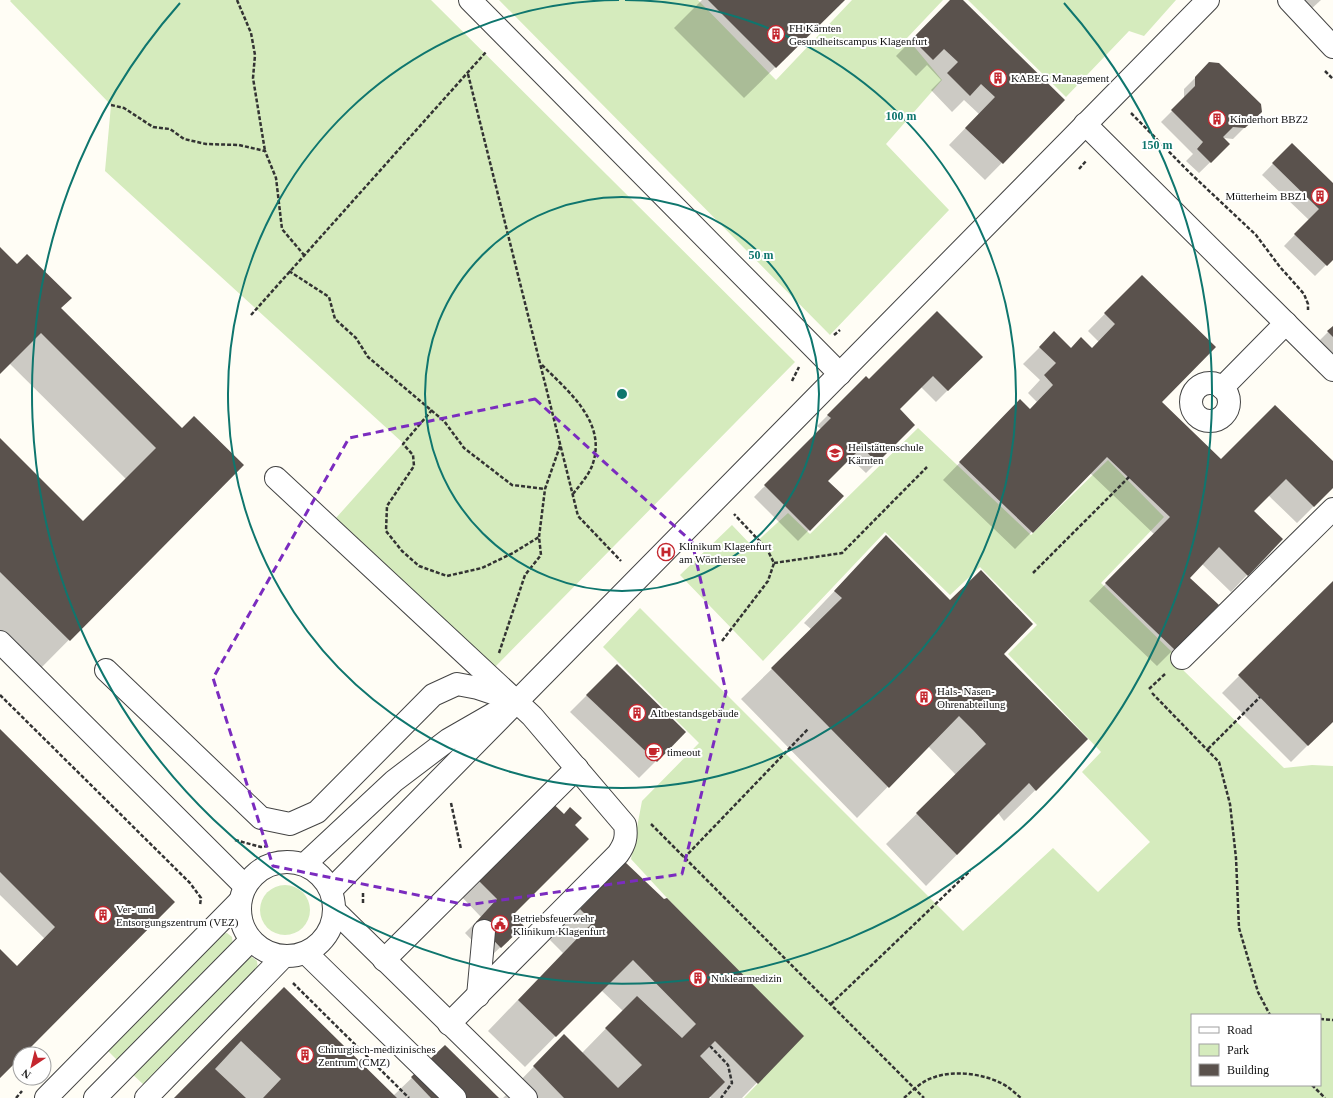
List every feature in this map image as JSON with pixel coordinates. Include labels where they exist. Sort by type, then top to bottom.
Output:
[{"type":"street","points":[[470,0],[840,374]]},
{"type":"street","points":[[330,890],[1208,0]]},
{"type":"street","points":[[1289,0],[1333,47]]},
{"type":"street","points":[[1085,124],[1333,370]]},
{"type":"street","points":[[1222,388],[1293,330]]},
{"type":"street","points":[[276,478],[491,676],[577,768],[625,825],[626,835],[624,845],[618,854],[449,1024]]},
{"type":"street","points":[[1182,658],[1333,509]]},
{"type":"street","points":[[0,642],[242,894],[241,924],[251,940],[266,952],[284,956],[306,953],[320,943],[327,934],[335,911],[330,890],[320,874],[305,864],[282,861],[262,867],[242,894],[46,1098]]},
{"type":"street","points":[[106,670],[261,818],[290,824],[317,812],[433,696],[457,684],[478,688],[516,701]]},
{"type":"street","points":[[305,864],[394,781],[448,740],[516,701]]},
{"type":"street","points":[[384,960],[577,768]]},
{"type":"street","points":[[335,911],[526,1098]]},
{"type":"street","points":[[478,996],[484,931]]},
{"type":"street","points":[[95,1098],[251,940]]},
{"type":"street","points":[[306,953],[455,1098]]},
{"type":"street","points":[[146,1098],[284,956]]},
{"type":"path","points":[[237,0],[252,40],[255,55],[253,78],[265,151],[276,178],[282,229],[304,255]]},
{"type":"path","points":[[251,315],[289,271],[468,74],[489,48]]},
{"type":"path","points":[[468,74],[578,516],[638,579]]},
{"type":"path","points":[[1114,95],[1189,172],[1256,235],[1280,267],[1304,294],[1308,304],[1308,313],[1305,326],[1293,330]]},
{"type":"path","points":[[111,105],[124,108],[153,127],[170,129],[184,139],[206,144],[239,145],[265,151]]},
{"type":"path","points":[[1078,170],[1102,142]]},
{"type":"path","points":[[289,271],[329,297],[335,319],[356,338],[368,357],[444,421],[464,448],[512,485],[545,489]]},
{"type":"path","points":[[541,364],[571,393],[593,424],[596,446],[592,466],[573,495]]},
{"type":"path","points":[[432,410],[403,444],[413,455],[414,466],[387,506],[386,531],[402,551],[419,566],[447,576],[482,568],[513,553],[539,537]]},
{"type":"path","points":[[491,676],[525,575],[541,555],[539,537],[545,489],[561,446]]},
{"type":"path","points":[[774,563],[842,553],[927,467]]},
{"type":"path","points":[[1033,573],[1129,477]]},
{"type":"path","points":[[728,518],[738,508]]},
{"type":"path","points":[[722,641],[768,581],[774,563],[767,549],[733,513]]},
{"type":"path","points":[[1152,693],[1208,749],[1218,762],[1230,804],[1236,858],[1239,928],[1258,992],[1269,1014]]},
{"type":"path","points":[[0,695],[190,882],[201,898],[199,909]]},
{"type":"path","points":[[1208,749],[1260,697]]},
{"type":"path","points":[[684,858],[808,729]]},
{"type":"path","points":[[449,798],[467,877]]},
{"type":"path","points":[[646,819],[924,1098]]},
{"type":"path","points":[[831,1004],[970,871]]},
{"type":"path","points":[[363,910],[362,894],[364,887]]},
{"type":"path","points":[[292,982],[409,1098]]},
{"type":"path","points":[[1321,1019],[1333,1020]]},
{"type":"path","points":[[710,1046],[728,1065],[732,1083],[721,1098]]},
{"type":"path","points":[[904,1098],[915,1088],[934,1077],[956,1074],[980,1076],[1002,1083],[1021,1098]]},
{"type":"path","points":[[1313,1086],[1325,1098]]},
{"type":"highlighted area","points":[[535,399],[692,542],[726,692],[682,874],[467,905],[273,866],[213,678],[349,438]]},
{"type":"green space","points":[[431,0],[795,362],[495,667],[336,518],[403,443],[105,171],[111,105],[10,1]]},
{"type":"green space","points":[[499,0],[698,0],[776,80],[852,0],[943,0],[907,38],[942,80],[886,144],[949,210],[830,335]]},
{"type":"green space","points":[[968,0],[1176,0],[1144,36],[1129,31],[1066,97]]},
{"type":"green space","points":[[918,428],[1031,535],[1108,460],[1164,517],[1101,583],[1172,652],[1184,671],[1284,768],[1312,765],[1333,766],[1333,1098],[744,1098],[803,1036],[667,898],[631,859],[642,801],[699,743],[603,647],[640,608],[963,931],[1053,848],[1098,892],[1150,842],[1082,772],[1101,752],[1008,654],[1037,625],[980,567],[950,595],[885,532],[763,661],[680,575],[732,525],[752,546],[788,513],[810,534]]},
{"type":"green space","points":[[285,885],[294,887],[303,892],[308,901],[310,910],[308,919],[303,928],[294,933],[285,935],[276,933],[267,928],[262,919],[260,910],[262,901],[267,892],[276,887]]},
{"type":"green space","points":[[227,933],[232,937],[233,945],[118,1061],[105,1048],[218,934]]},
{"type":"green space","points":[[243,957],[252,957],[257,961],[258,969],[144,1085],[130,1072]]},
{"type":"building","name":"FH Kärnten Gesundheitscampus Klagenfurt","points":[[708,0],[845,0],[776,68]]},
{"type":"building","name":"KABEG Management","points":[[950,0],[963,0],[1065,100],[1003,164],[965,128],[995,97],[981,84],[970,96],[947,73],[958,62],[944,49],[933,60],[912,39]]},
{"type":"building","name":"Kinderhort BBZ2","points":[[1209,62],[1219,63],[1261,104],[1262,112],[1245,128],[1233,127],[1223,137],[1230,144],[1211,163],[1197,149],[1203,142],[1171,110],[1195,86],[1195,77]]},
{"type":"building","name":"Mütterheim BBZ1","points":[[1292,143],[1333,183],[1333,260],[1327,266],[1294,234],[1319,209],[1272,163]]},
{"type":"building","points":[[0,247],[17,264],[27,254],[72,298],[61,308],[182,428],[194,416],[244,465],[70,641],[0,572],[0,438],[83,521],[156,448],[41,333],[0,374]]},
{"type":"building","points":[[1142,275],[1216,347],[1162,402],[1221,459],[1275,405],[1333,461],[1333,488],[1314,507],[1286,479],[1254,511],[1283,539],[1248,576],[1219,547],[1190,578],[1219,605],[1175,650],[1105,583],[1170,517],[1107,457],[1033,533],[959,462],[1020,399],[1030,409],[1053,385],[1044,375],[1056,363],[1039,347],[1054,331],[1071,348],[1081,337],[1092,348],[1115,324],[1104,313]]},
{"type":"building","points":[[937,311],[983,357],[948,391],[933,376],[900,409],[915,425],[877,463],[862,447],[828,481],[844,496],[810,531],[764,485],[831,418],[827,415],[866,376],[869,379]]},
{"type":"building","points":[[1333,326],[1333,337],[1327,331]]},
{"type":"building","name":"Hals- Nasen- Ohrenabteilung","points":[[886,535],[950,600],[981,570],[1033,624],[1004,654],[1088,739],[1036,791],[1029,783],[957,855],[916,813],[986,744],[973,730],[959,716],[889,788],[771,668],[842,598],[834,591]]},
{"type":"building","points":[[1333,581],[1333,722],[1308,746],[1238,675]]},
{"type":"building","name":"Altbestandsgebäude","points":[[617,664],[686,732],[657,762],[586,695]]},
{"type":"building","name":"Ver- und Entsorgungszentrum (VEZ)","points":[[0,729],[175,902],[32,1046],[12,1046],[12,1066],[0,1078],[0,949],[17,966],[55,927],[0,872]]},
{"type":"building","points":[[546,797],[564,814],[570,807],[582,818],[575,825],[589,839],[513,915],[524,926],[501,948],[476,922],[497,899],[476,878]]},
{"type":"building","name":"Nuklearmedizin","points":[[625,862],[664,899],[667,898],[804,1036],[758,1084],[715,1041],[700,1056],[725,1082],[709,1098],[564,1098],[533,1066],[564,1034],[618,1088],[642,1065],[605,1028],[637,996],[682,1038],[696,1024],[633,960],[556,1037],[518,1000],[593,922],[580,909]]},
{"type":"building","name":"Chirurgisch-medizinisches Zentrum (CMZ)","points":[[284,987],[397,1098],[263,1098],[281,1079],[241,1041],[215,1069],[246,1098],[174,1098]]},
{"type":"building","name":"Chirurgisch-medizinisches Zentrum (CMZ)","points":[[445,1045],[499,1098],[431,1098],[411,1077]]},
{"type":"place","name":"FH Kärnten Gesundheitscampus Klagenfurt","points":[[776,34]]},
{"type":"place","name":"KABEG Management","points":[[998,78]]},
{"type":"place","name":"Kinderhort BBZ2","points":[[1217,119]]},
{"type":"place","name":"Mütterheim BBZ1","points":[[1320,196]]},
{"type":"place","name":"Heilstättenschule Kärnten","points":[[835,453]]},
{"type":"place","name":"Klinikum Klagenfurt am Wörthersee","points":[[666,552]]},
{"type":"place","name":"Hals- Nasen- Ohrenabteilung","points":[[924,697]]},
{"type":"place","name":"Altbestandsgebäude","points":[[637,713]]},
{"type":"place","name":"timeout","points":[[654,752]]},
{"type":"place","name":"Ver- und Entsorgungszentrum (VEZ)","points":[[103,915]]},
{"type":"place","name":"Betriebsfeuerwehr Klinikum Klagenfurt","points":[[500,924]]},
{"type":"place","name":"Nuklearmedizin","points":[[698,978]]},
{"type":"place","name":"Chirurgisch-medizinisches Zentrum (CMZ)","points":[[305,1055]]}]
